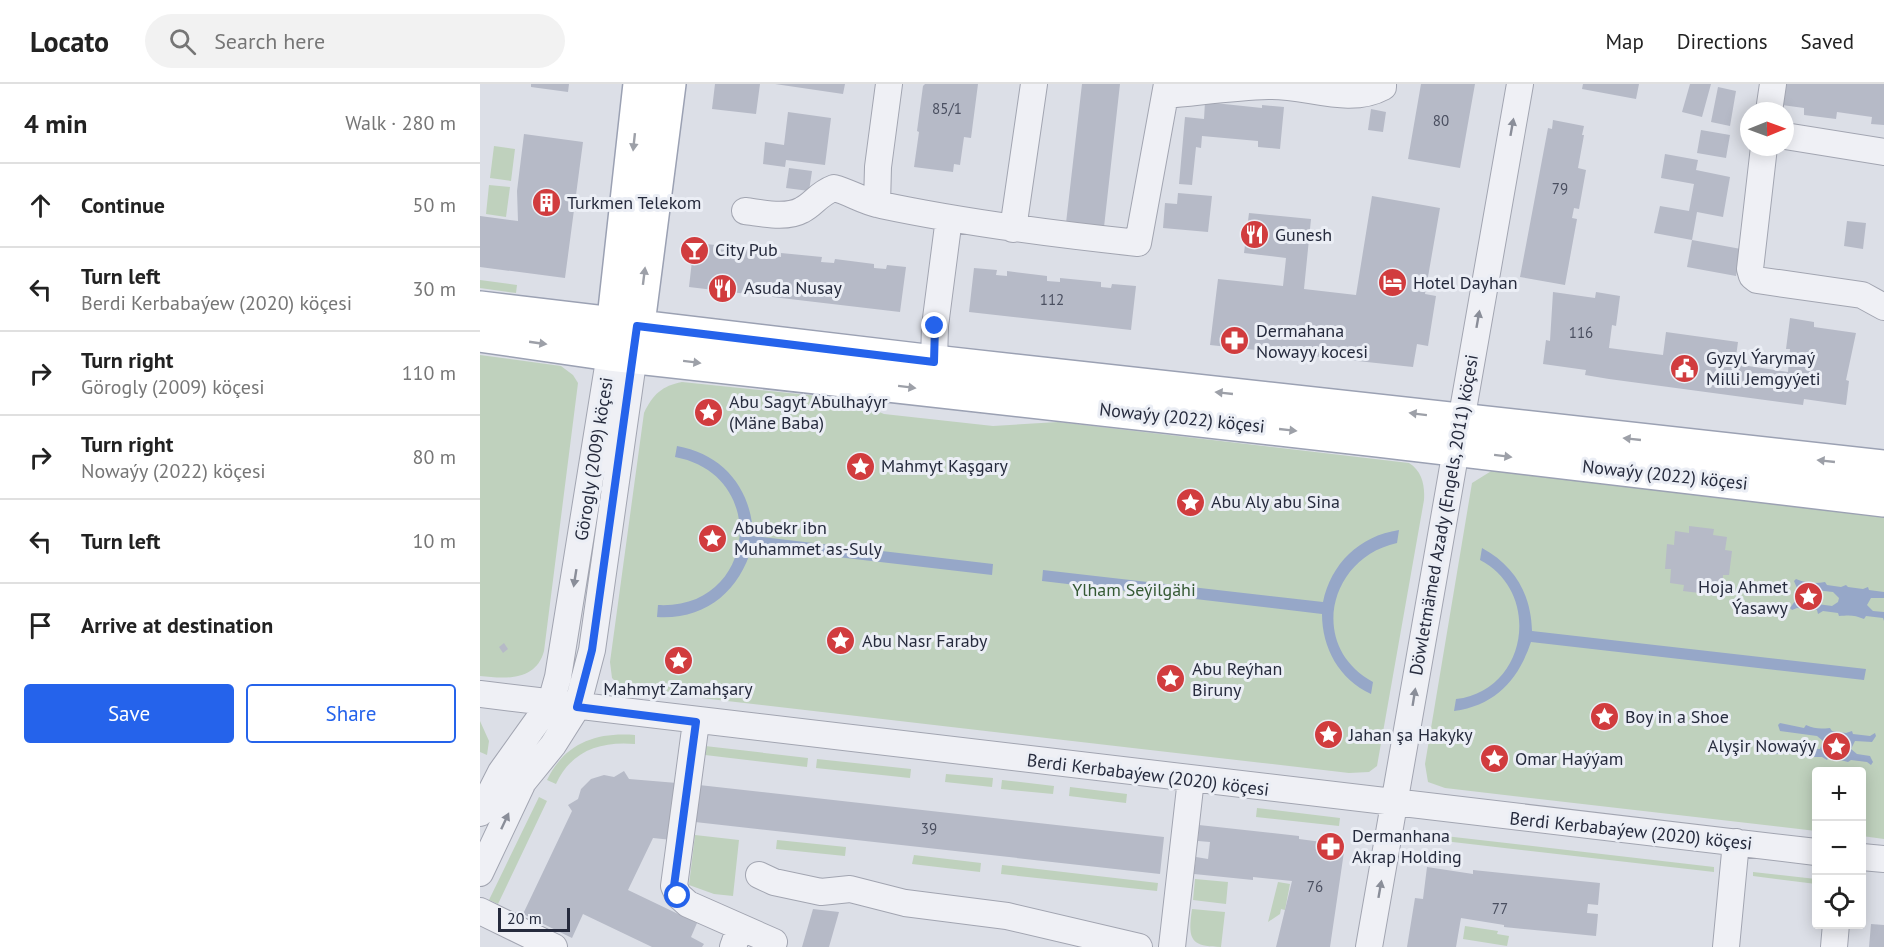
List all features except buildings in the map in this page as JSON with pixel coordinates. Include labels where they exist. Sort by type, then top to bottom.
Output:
[{"type":"main road","name":"Görogly (2009) köçesi","points":[[624,340],[640,84]]},
{"type":"main road","name":"Görogly (2009) köçesi","points":[[624,340],[669,84]]},
{"type":"main road","name":"Nowaýy (2022) köçesi","points":[[480,308],[624,340],[1457,434],[1884,467]]},
{"type":"main road","name":"Nowaýy (2022) köçesi","points":[[480,335],[624,340],[934,362],[1457,434],[1884,500]]},
{"type":"street","points":[[877,204],[878,167],[889,84]]},
{"type":"street","points":[[1013,229],[1034,84]]},
{"type":"street","points":[[745,211],[783,215],[802,210],[820,194],[834,188],[877,204],[949,218],[1013,229],[1138,243],[1166,89],[1270,85],[1355,95],[1370,94],[1383,87],[1383,84]]},
{"type":"street","name":"Döwletmämed Azady (Engels, 2011) köçesi","points":[[1369,947],[1396,804],[1457,434],[1520,84]]},
{"type":"street","points":[[1770,102],[1773,84]]},
{"type":"street","points":[[1794,137],[1884,152]]},
{"type":"street","points":[[1763,156],[1750,269],[1752,276],[1757,280],[1862,295],[1884,307]]},
{"type":"street","points":[[934,362],[935,326],[949,218]]},
{"type":"street","name":"Görogly (2009) köçesi","points":[[480,813],[501,772],[550,702],[564,647],[624,340]]},
{"type":"street","name":"Görogly (2009) köçesi","points":[[480,873],[523,782],[552,745],[577,707],[592,650],[624,340]]},
{"type":"street","name":"Berdi Kerbabaýew (2020) köçesi","points":[[480,694],[696,722],[1812,852]]},
{"type":"street","points":[[696,722],[674,886],[678,896],[737,937],[774,942]]},
{"type":"street","points":[[1172,947],[1191,780]]},
{"type":"street","points":[[1726,947],[1736,843]]},
{"type":"street","points":[[1866,857],[1884,859]]},
{"type":"street","points":[[759,875],[774,882],[821,892],[850,889],[905,903],[1007,916],[1139,947]]},
{"type":"street","points":[[480,911],[554,947]]},
{"type":"street","points":[[1834,947],[1836,929]]},
{"type":"green space","points":[[494,146],[515,149],[511,181],[490,178]]},
{"type":"green space","points":[[489,185],[510,187],[506,217],[486,214]]},
{"type":"green space","points":[[480,280],[517,285],[516,293],[480,288]]},
{"type":"green space","points":[[480,355],[561,366],[573,375],[578,383],[544,651],[540,661],[527,673],[500,678],[480,676]]},
{"type":"green space","name":"Ylham Seýilgähi","points":[[682,382],[848,399],[884,414],[993,426],[1058,422],[1409,463],[1422,479],[1424,500],[1377,766],[1369,772],[1349,773],[623,689],[612,678],[610,662],[644,413],[659,392]]},
{"type":"green space","points":[[1493,470],[1884,516],[1884,839],[1866,837],[1866,767],[1812,767],[1812,831],[1445,788],[1428,782],[1425,764],[1472,483]]},
{"type":"green space","points":[[480,721],[489,741],[487,755],[480,752]]},
{"type":"green space","points":[[635,735],[635,744],[610,744],[588,750],[570,763],[556,784],[547,780],[563,757],[583,742],[607,736]]},
{"type":"green space","points":[[705,746],[808,758],[807,767],[705,755]]},
{"type":"green space","points":[[817,759],[911,769],[910,778],[816,768]]},
{"type":"green space","points":[[946,774],[993,778],[992,787],[945,782]]},
{"type":"green space","points":[[1002,780],[1054,786],[1053,794],[1001,789]]},
{"type":"green space","points":[[1070,787],[1127,794],[1126,803],[1069,796]]},
{"type":"green space","points":[[539,797],[547,801],[498,904],[489,900]]},
{"type":"green space","points":[[1257,808],[1340,818],[1339,826],[1256,817]]},
{"type":"green space","points":[[695,835],[739,840],[733,896],[714,894],[689,885]]},
{"type":"green space","points":[[1445,836],[1714,867],[1714,872],[1444,841]]},
{"type":"green space","points":[[777,840],[846,847],[845,856],[776,849]]},
{"type":"green space","points":[[914,855],[981,863],[980,872],[912,864]]},
{"type":"green space","points":[[1002,865],[1158,883],[1157,891],[1001,874]]},
{"type":"green space","points":[[1753,872],[1812,879],[1812,883],[1753,876]]},
{"type":"green space","points":[[1195,879],[1228,882],[1226,904],[1193,900]]},
{"type":"green space","points":[[1278,882],[1290,884],[1285,910],[1281,909],[1280,914],[1268,922]]},
{"type":"green space","points":[[1192,909],[1225,912],[1221,947],[1202,945],[1193,939],[1190,927]]},
{"type":"green space","points":[[1465,926],[1498,931],[1497,934],[1509,936],[1507,946],[1463,939]]},
{"type":"water","points":[[677,446],[708,457],[732,476],[747,503],[753,536],[993,564],[992,575],[752,547],[738,577],[718,600],[690,614],[657,617],[658,605],[691,601],[716,587],[732,565],[739,540],[738,513],[727,488],[706,469],[675,457]]},
{"type":"water","points":[[1399,530],[1397,543],[1373,552],[1355,566],[1342,584],[1335,605],[1334,627],[1340,648],[1353,667],[1373,682],[1371,694],[1350,680],[1334,661],[1325,639],[1322,614],[1042,581],[1043,570],[1323,602],[1333,576],[1349,554],[1371,538]]},
{"type":"water","points":[[1482,548],[1504,563],[1519,582],[1528,605],[1532,631],[1866,669],[1864,680],[1531,642],[1526,656],[1512,679],[1493,697],[1469,708],[1454,711],[1456,699],[1480,692],[1499,679],[1511,660],[1518,639],[1519,616],[1513,595],[1500,575],[1480,560]]},
{"type":"water","points":[[1796,579],[1810,583],[1825,582],[1827,585],[1841,587],[1846,585],[1863,589],[1868,587],[1869,590],[1884,592],[1884,598],[1871,598],[1867,605],[1873,611],[1884,612],[1884,621],[1883,618],[1866,616],[1864,619],[1839,616],[1838,613],[1823,611],[1818,614],[1817,610],[1797,608],[1792,610],[1790,608],[1795,601],[1832,606],[1838,602],[1839,598],[1833,592],[1797,588],[1794,581]]},
{"type":"water","points":[[1780,723],[1804,728],[1806,725],[1830,728],[1832,731],[1846,733],[1852,731],[1853,734],[1870,736],[1875,733],[1876,736],[1872,742],[1855,741],[1851,749],[1857,754],[1870,756],[1873,762],[1871,765],[1867,762],[1851,760],[1848,762],[1829,757],[1827,760],[1822,757],[1802,757],[1801,754],[1776,754],[1775,751],[1779,745],[1820,749],[1823,741],[1817,736],[1780,731],[1778,725]]},
{"type":"place","name":"Turkmen Telekom","points":[[546,203]]},
{"type":"place","name":"Gunesh","points":[[1254,235]]},
{"type":"place","name":"City Pub","points":[[694,250]]},
{"type":"place","name":"Hotel Dayhan","points":[[1392,283]]},
{"type":"place","name":"Asuda Nusay","points":[[723,288]]},
{"type":"place","name":"Dermahana Nowayy kocesi","points":[[1235,341]]},
{"type":"place","name":"Gyzyl Ýarymaý Milli Jemgyýeti","points":[[1685,368]]},
{"type":"place","name":"Abu Sagyt Abulhaýyr (Mäne Baba)","points":[[708,412]]},
{"type":"place","name":"Mahmyt Kaşgary","points":[[860,466]]},
{"type":"place","name":"Abu Aly abu Sina","points":[[1190,502]]},
{"type":"place","name":"Abubekr ibn Muhammet as-Suly","points":[[713,538]]},
{"type":"place","name":"Hoja Ahmet Ýasawy","points":[[1809,597]]},
{"type":"place","name":"Abu Nasr Faraby","points":[[841,641]]},
{"type":"place","name":"Mahmyt Zamahşary","points":[[678,660]]},
{"type":"place","name":"Abu Reýhan Biruny","points":[[1171,679]]},
{"type":"place","name":"Boy in a Shoe","points":[[1604,717]]},
{"type":"place","name":"Jahan şa Hakyky","points":[[1328,735]]},
{"type":"place","name":"Alyşir Nowaýy","points":[[1837,746]]},
{"type":"place","name":"Omar Haýýam","points":[[1494,759]]},
{"type":"place","name":"Dermanhana Akrap Holding","points":[[1331,846]]},
{"type":"route","points":[[678,896],[674,886],[696,722],[577,707],[592,650],[637,326],[934,362],[935,326]]}]
